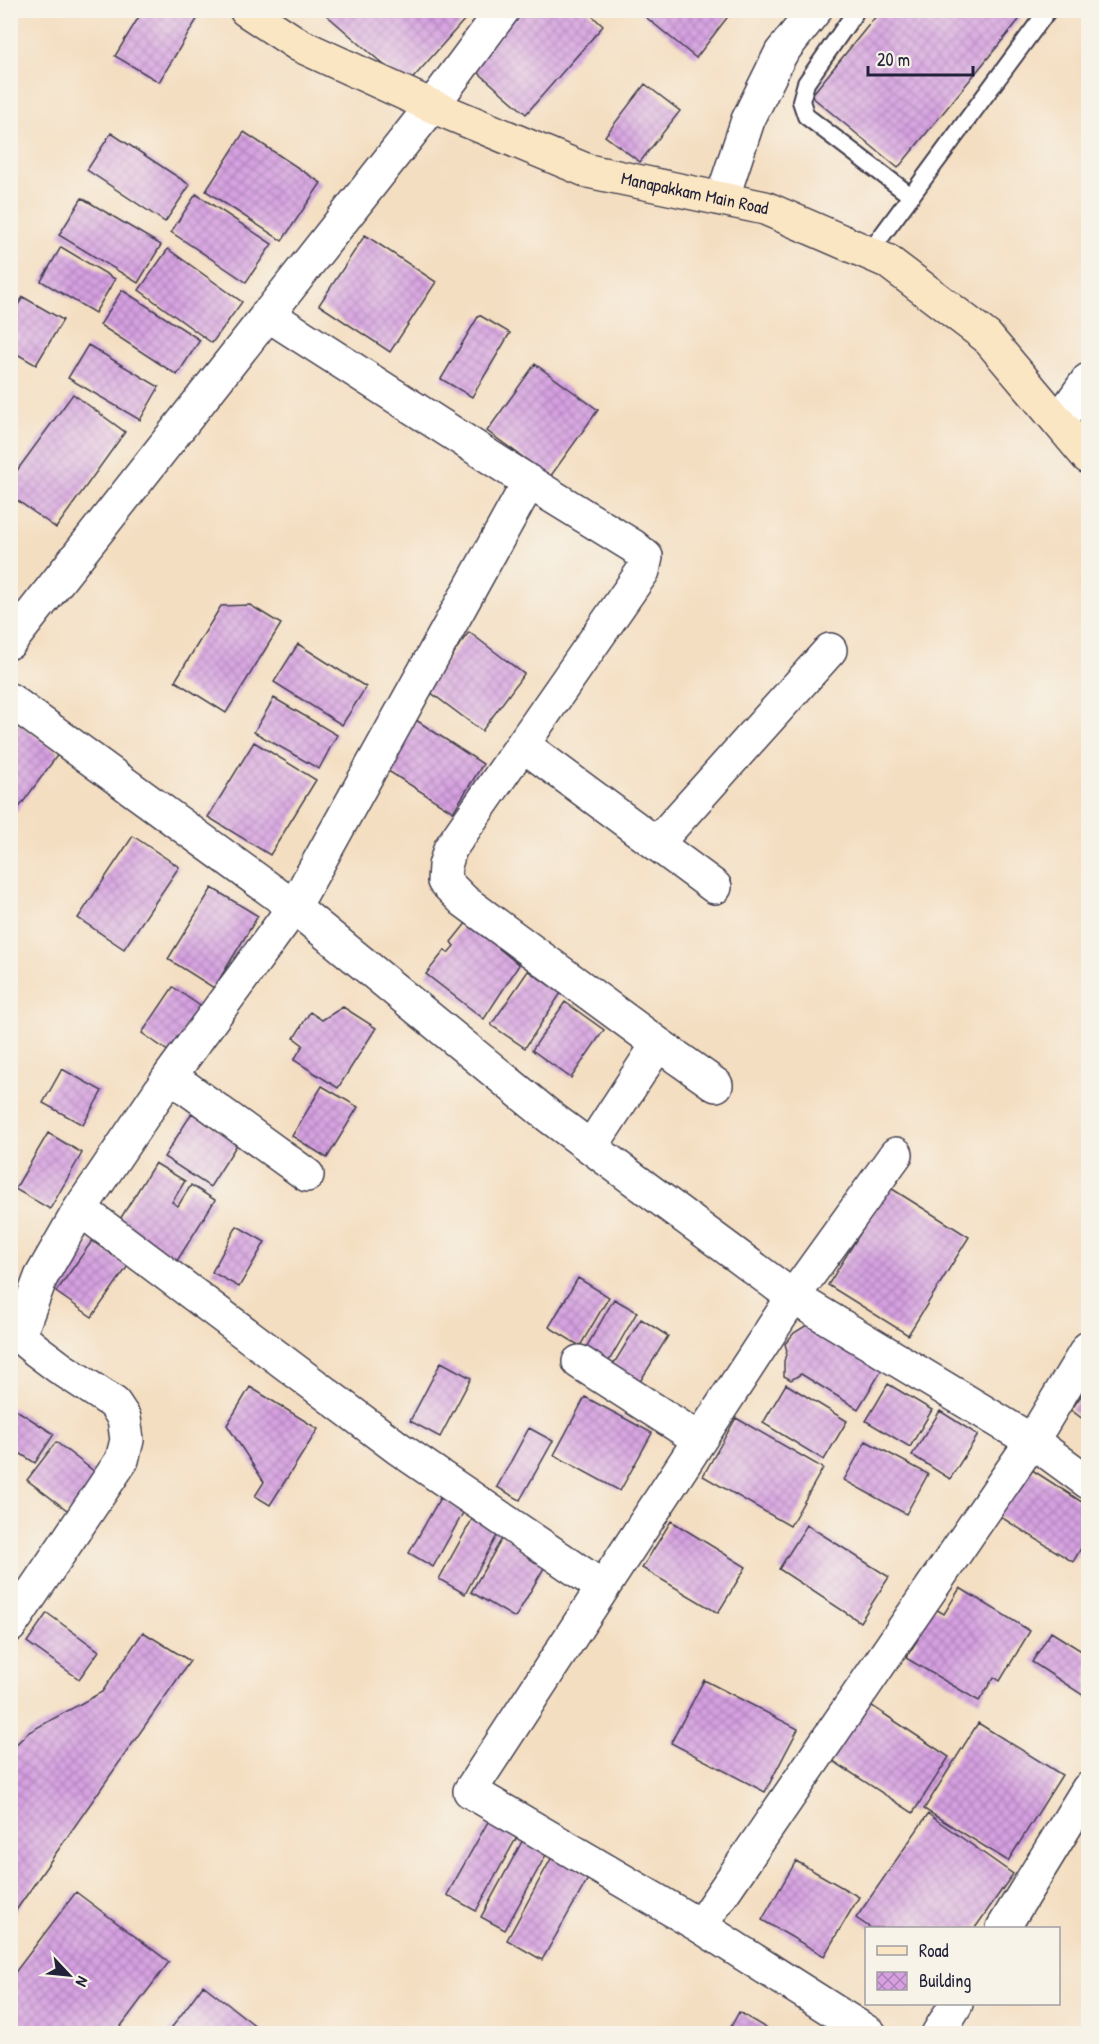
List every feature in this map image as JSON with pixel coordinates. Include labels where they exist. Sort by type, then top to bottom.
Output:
[{"type":"main road","name":"Manapakkam Main Road","points":[[246,10],[299,45],[432,106],[588,171],[765,208],[887,261],[987,337],[1089,457]]},
{"type":"street","points":[[10,642],[432,106],[503,10]]},
{"type":"street","points":[[722,199],[748,120],[781,53],[815,10]]},
{"type":"street","points":[[267,314],[633,546],[646,557],[644,571],[450,849],[444,866],[444,881],[464,901],[716,1085]]},
{"type":"street","points":[[1059,421],[1089,380]]},
{"type":"street","points":[[10,1626],[122,1460],[127,1440],[124,1418],[114,1403],[60,1368],[15,1328],[80,1209],[170,1076],[294,907],[529,482]]},
{"type":"street","points":[[657,843],[830,650]]},
{"type":"street","points":[[10,700],[294,907],[550,1117],[793,1297],[1032,1442],[1089,1482]]},
{"type":"street","points":[[523,745],[715,886]]},
{"type":"street","points":[[591,1147],[658,1044]]},
{"type":"street","points":[[170,1076],[306,1174]]},
{"type":"street","points":[[870,2034],[700,1926],[470,1791],[793,1297],[896,1154]]},
{"type":"street","points":[[80,1209],[398,1448],[602,1587]]},
{"type":"street","points":[[700,1926],[1032,1442],[1089,1348]]},
{"type":"street","points":[[579,1362],[699,1438]]},
{"type":"street","points":[[1004,1927],[1089,1789]]},
{"type":"street","points":[[938,2034],[955,2005]]},
{"type":"lane","points":[[869,253],[1048,10]]},
{"type":"lane","points":[[854,14],[806,83],[801,101],[806,116],[910,196]]},
{"type":"building","points":[[143,10],[189,10],[199,16],[159,82],[115,56]]},
{"type":"building","points":[[325,10],[473,10],[407,85],[323,12]]},
{"type":"building","points":[[510,10],[586,10],[603,26],[526,114],[465,61]]},
{"type":"building","points":[[637,10],[733,10],[696,58]]},
{"type":"building","points":[[881,10],[1027,10],[898,168],[811,96]]},
{"type":"building","points":[[645,84],[680,111],[640,162],[605,136]]},
{"type":"building","points":[[244,132],[321,183],[282,241],[206,191]]},
{"type":"building","points":[[111,133],[190,185],[165,222],[87,170]]},
{"type":"building","points":[[196,194],[272,244],[246,282],[171,232]]},
{"type":"building","points":[[82,198],[161,245],[138,283],[59,235]]},
{"type":"building","points":[[365,235],[436,282],[390,352],[319,305]]},
{"type":"building","points":[[61,247],[115,279],[95,313],[41,281]]},
{"type":"building","points":[[168,249],[242,302],[212,343],[139,290]]},
{"type":"building","points":[[122,290],[200,340],[177,375],[100,325]]},
{"type":"building","points":[[23,297],[63,320],[36,365],[10,350],[10,317]]},
{"type":"building","points":[[479,315],[510,333],[472,397],[441,379]]},
{"type":"building","points":[[88,345],[159,387],[140,420],[68,378]]},
{"type":"building","points":[[535,364],[598,410],[550,477],[487,431]]},
{"type":"building","points":[[73,394],[125,432],[56,528],[10,495],[10,480]]},
{"type":"building","points":[[250,605],[281,624],[226,713],[175,681],[221,606]]},
{"type":"building","points":[[469,632],[524,674],[482,731],[426,689]]},
{"type":"building","points":[[298,644],[366,687],[342,725],[274,682]]},
{"type":"building","points":[[274,698],[337,735],[319,769],[254,732]]},
{"type":"building","points":[[10,717],[59,753],[10,820]]},
{"type":"building","points":[[416,720],[483,764],[453,812],[385,769]]},
{"type":"building","points":[[254,742],[316,780],[270,855],[208,817]]},
{"type":"building","points":[[133,836],[179,867],[124,949],[78,918]]},
{"type":"building","points":[[212,888],[258,916],[214,988],[168,959]]},
{"type":"building","points":[[467,922],[519,965],[484,1019],[426,974],[445,950],[448,953],[454,946],[451,942]]},
{"type":"building","points":[[528,971],[561,993],[525,1048],[491,1025]]},
{"type":"building","points":[[173,987],[206,1010],[175,1056],[142,1033]]},
{"type":"building","points":[[565,1002],[604,1030],[571,1078],[532,1050]]},
{"type":"building","points":[[343,1007],[376,1028],[338,1088],[294,1060],[303,1045],[294,1038],[310,1012],[322,1020]]},
{"type":"building","points":[[62,1069],[102,1091],[83,1125],[43,1103]]},
{"type":"building","points":[[322,1086],[358,1107],[327,1158],[292,1136]]},
{"type":"building","points":[[192,1113],[238,1143],[210,1187],[164,1157]]},
{"type":"building","points":[[48,1133],[82,1153],[50,1209],[15,1189]]},
{"type":"building","points":[[155,1163],[185,1181],[172,1202],[178,1206],[191,1185],[215,1200],[177,1261],[117,1224]]},
{"type":"building","points":[[889,1187],[969,1237],[908,1335],[828,1285]]},
{"type":"building","points":[[237,1226],[265,1242],[239,1287],[212,1272]]},
{"type":"building","points":[[92,1241],[128,1266],[92,1317],[56,1292]]},
{"type":"building","points":[[578,1278],[609,1297],[580,1346],[549,1327]]},
{"type":"building","points":[[614,1299],[637,1312],[606,1366],[583,1353]]},
{"type":"building","points":[[641,1319],[668,1336],[638,1385],[611,1368]]},
{"type":"building","points":[[823,1322],[829,1338],[882,1370],[858,1409],[801,1374],[791,1380],[784,1376],[787,1351],[785,1344],[794,1333],[807,1325]]},
{"type":"building","points":[[441,1362],[471,1378],[440,1437],[410,1421]]},
{"type":"building","points":[[786,1384],[847,1421],[824,1460],[763,1423]]},
{"type":"building","points":[[888,1384],[932,1410],[910,1447],[866,1421]]},
{"type":"building","points":[[1088,1386],[1088,1423],[1071,1410]]},
{"type":"building","points":[[250,1387],[318,1429],[270,1505],[255,1496],[264,1482],[227,1425]]},
{"type":"building","points":[[585,1397],[652,1433],[620,1491],[554,1455]]},
{"type":"building","points":[[10,1406],[54,1434],[35,1463],[10,1447]]},
{"type":"building","points":[[940,1411],[978,1435],[950,1479],[912,1455]]},
{"type":"building","points":[[736,1418],[823,1468],[790,1526],[703,1476]]},
{"type":"building","points":[[529,1428],[553,1441],[520,1500],[497,1487]]},
{"type":"building","points":[[866,1441],[928,1474],[906,1514],[844,1480]]},
{"type":"building","points":[[56,1442],[104,1479],[75,1516],[27,1480]]},
{"type":"building","points":[[1026,1466],[1088,1506],[1088,1536],[1073,1562],[996,1514]]},
{"type":"building","points":[[440,1498],[464,1511],[433,1567],[409,1553]]},
{"type":"building","points":[[474,1516],[500,1530],[465,1594],[439,1579]]},
{"type":"building","points":[[671,1521],[746,1567],[718,1613],[642,1568]]},
{"type":"building","points":[[807,1525],[889,1577],[860,1622],[779,1569]]},
{"type":"building","points":[[504,1535],[548,1561],[515,1618],[471,1592]]},
{"type":"building","points":[[960,1588],[1030,1631],[1000,1681],[994,1677],[979,1701],[906,1658],[918,1639],[911,1635],[929,1605],[944,1614]]},
{"type":"building","points":[[47,1613],[99,1651],[79,1679],[27,1642]]},
{"type":"building","points":[[143,1632],[190,1661],[10,1919],[10,1750],[29,1732],[102,1692]]},
{"type":"building","points":[[1051,1632],[1088,1655],[1087,1698],[1032,1662]]},
{"type":"building","points":[[704,1680],[798,1729],[765,1792],[671,1743]]},
{"type":"building","points":[[863,1700],[949,1757],[913,1813],[827,1757]]},
{"type":"building","points":[[978,1723],[1062,1775],[1008,1861],[924,1809]]},
{"type":"building","points":[[928,1814],[1013,1874],[976,1927],[870,1927],[856,1918]]},
{"type":"building","points":[[489,1820],[518,1835],[476,1911],[447,1895]]},
{"type":"building","points":[[524,1838],[548,1851],[505,1930],[481,1917]]},
{"type":"building","points":[[553,1855],[590,1875],[542,1960],[507,1940]]},
{"type":"building","points":[[796,1861],[859,1897],[824,1956],[762,1920]]},
{"type":"building","points":[[76,1892],[169,1962],[115,2034],[10,2034],[10,1979]]},
{"type":"building","points":[[203,1985],[266,2034],[167,2034]]},
{"type":"building","points":[[739,2012],[776,2034],[727,2034]]}]
